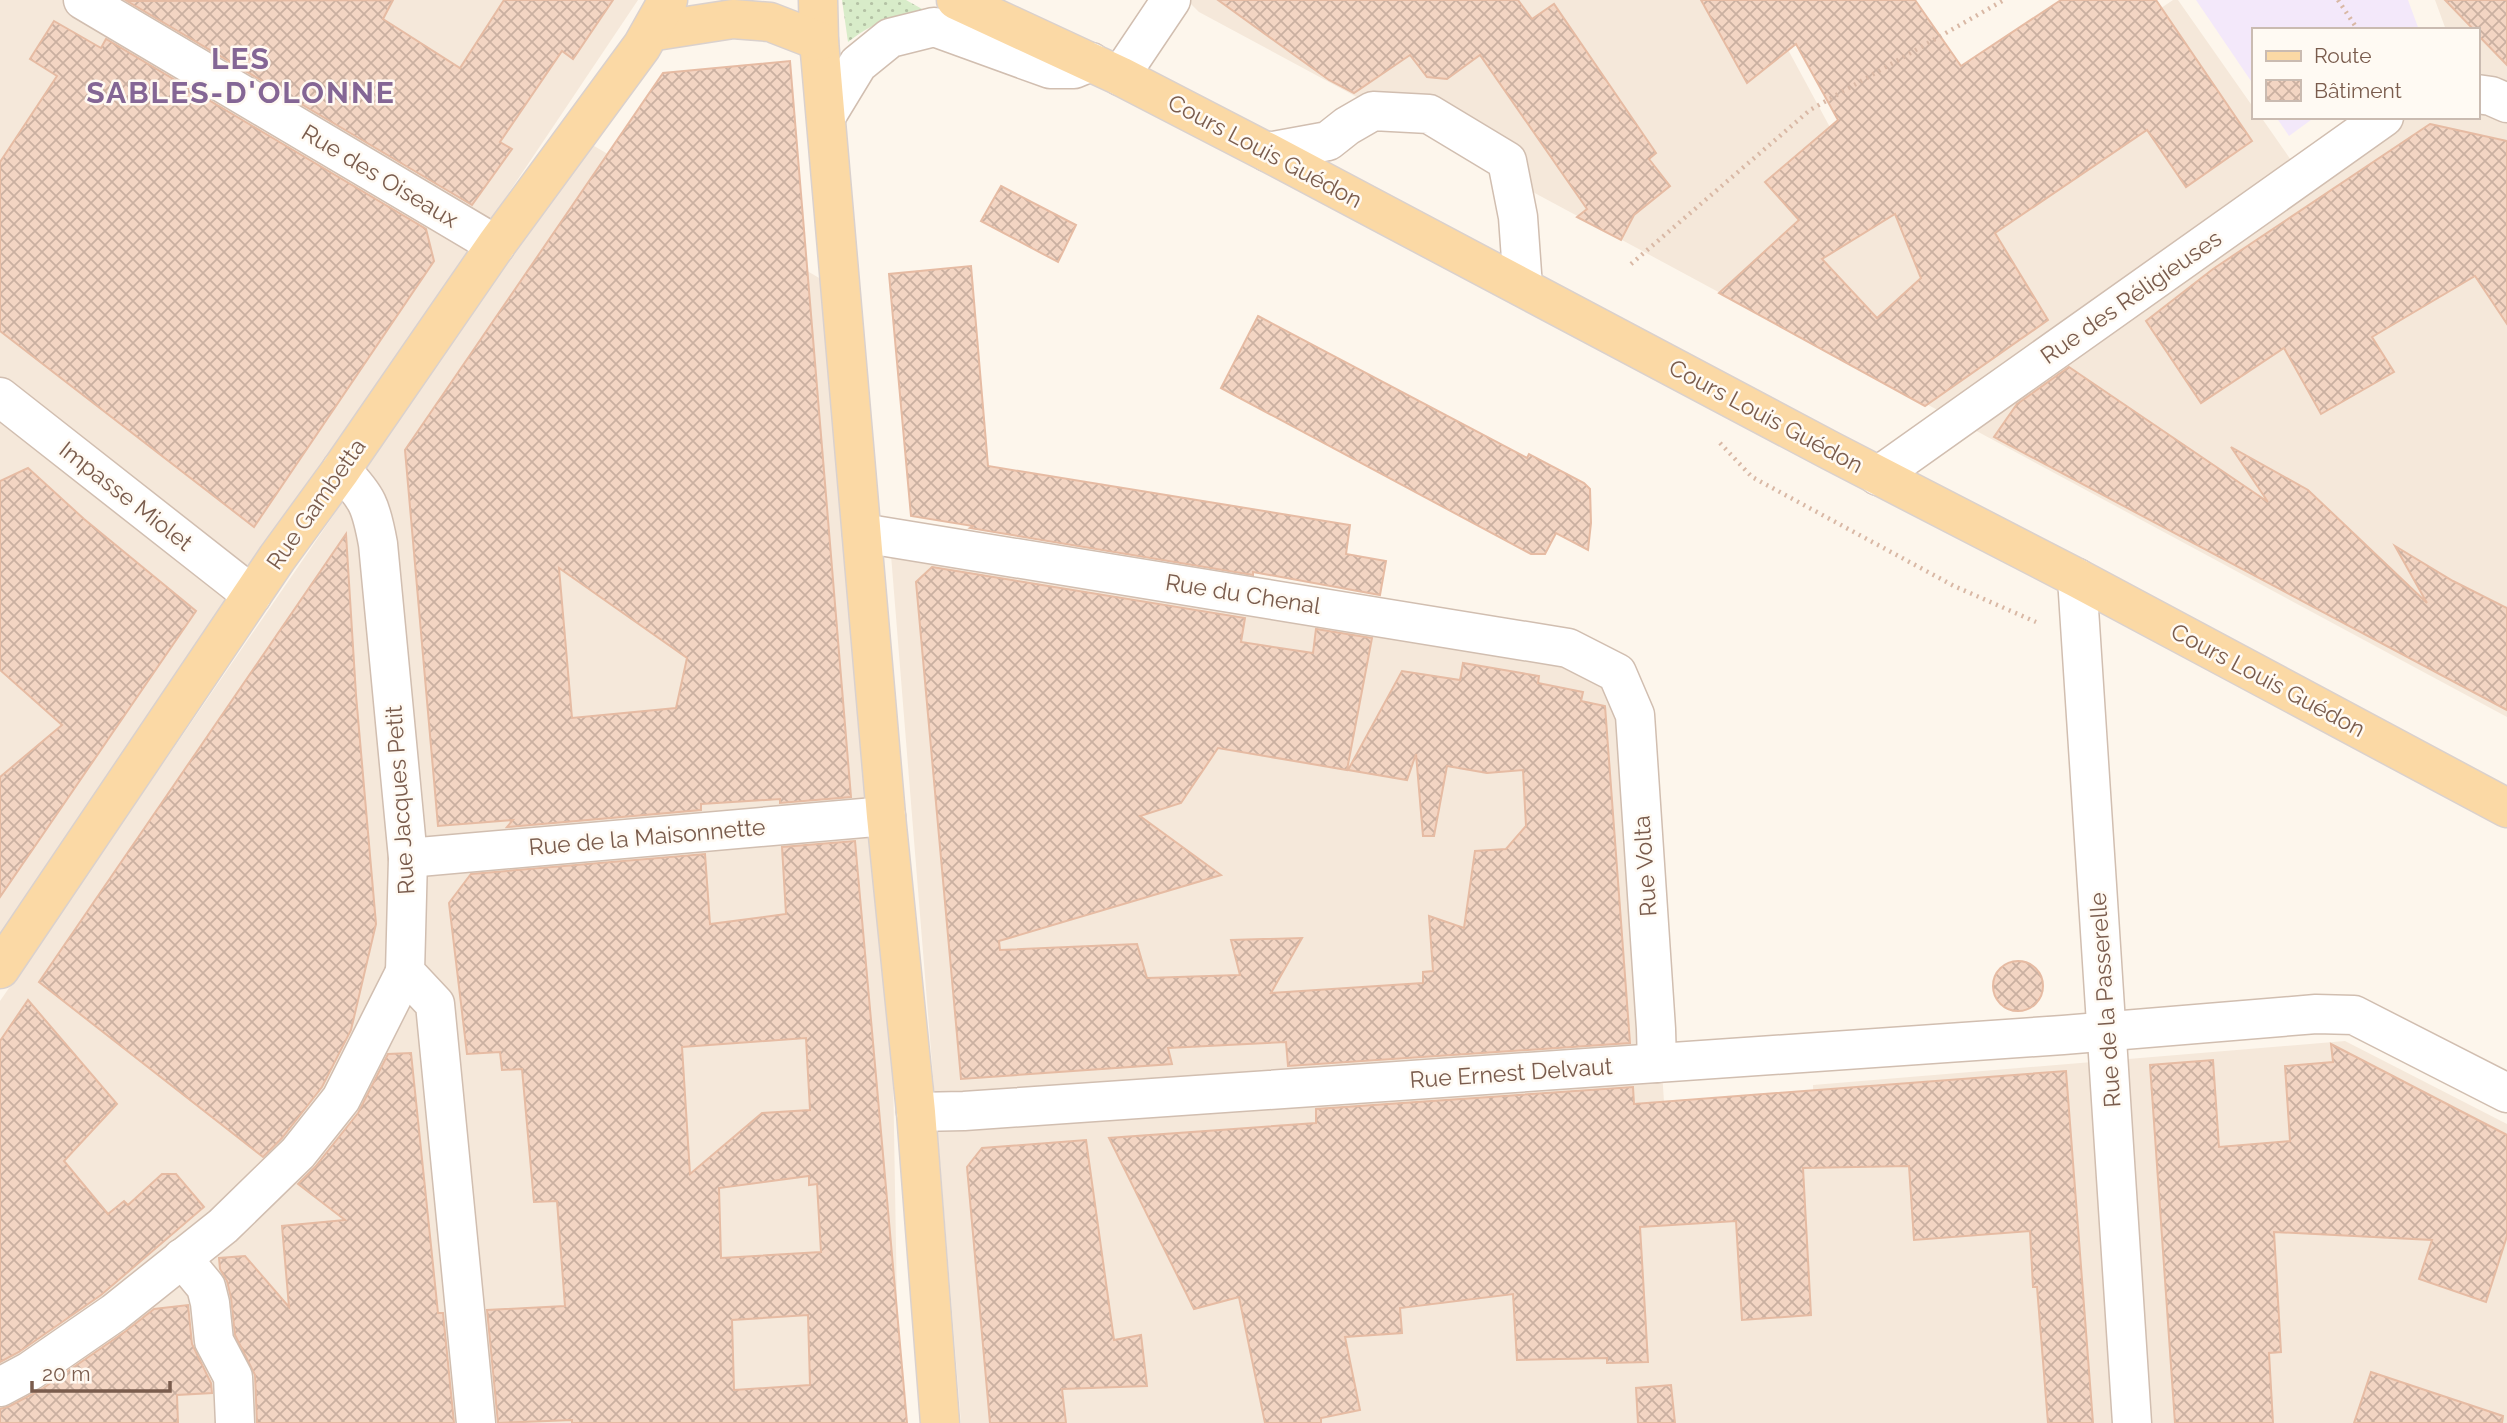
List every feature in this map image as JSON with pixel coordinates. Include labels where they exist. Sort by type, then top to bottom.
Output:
[{"type":"main road","name":"Rue Gambetta","points":[[0,969],[252,595],[496,245],[657,25],[692,0]]},
{"type":"main road","points":[[818,0],[819,41],[886,816],[916,1112],[940,1423]]},
{"type":"main road","name":"Cours Louis Guédon","points":[[956,0],[1105,69],[1267,152],[1878,476],[2077,578],[2507,808]]},
{"type":"main road","points":[[997,0],[1022,30]]},
{"type":"main road","points":[[657,25],[733,19],[770,22],[819,41]]},
{"type":"street","name":"Rue des Oiseaux","points":[[83,0],[496,245]]},
{"type":"street","points":[[827,115],[858,64],[890,38],[934,27],[1050,69],[1105,69],[1171,0]]},
{"type":"street","points":[[2479,94],[2507,103]]},
{"type":"street","points":[[1267,152],[1328,141],[1373,111],[1429,114],[1507,161],[1518,217],[1522,287]]},
{"type":"street","name":"Rue des Réligieuses","points":[[1878,476],[2381,119]]},
{"type":"street","name":"Impasse Miolet","points":[[0,397],[252,595]]},
{"type":"street","name":"Rue Jacques Petit","points":[[341,470],[362,491],[372,514],[378,544],[408,858],[405,972]]},
{"type":"street","name":"Rue du Chenal","points":[[862,533],[1568,648],[1617,673]]},
{"type":"street","name":"Rue de la Passerelle","points":[[2077,578],[2132,1423]]},
{"type":"street","name":"Rue Volta","points":[[1617,673],[1635,715],[1657,1063]]},
{"type":"street","name":"Rue de la Maisonnette","points":[[408,858],[886,816]]},
{"type":"street","points":[[0,1387],[30,1371],[114,1313],[223,1226],[298,1153],[341,1099],[405,972],[435,1004],[476,1423]]},
{"type":"street","points":[[2107,1032],[2316,1014],[2354,1015],[2507,1093]]},
{"type":"street","name":"Rue Ernest Delvaut","points":[[916,1112],[978,1110],[2107,1032]]},
{"type":"street","points":[[182,1258],[206,1287],[214,1342],[233,1377],[235,1423]]},
{"type":"path","points":[[1631,264],[1810,110],[2004,0]]},
{"type":"path","points":[[2338,0],[2357,28]]},
{"type":"shaded area","points":[[0,0],[638,0],[494,215],[0,935]]},
{"type":"shaded area","points":[[1187,0],[1761,0],[1871,203],[2173,0],[2178,0],[2252,106],[2252,119],[2262,119],[2293,163],[2353,119],[2479,119],[2479,28],[2445,28],[2435,0],[2507,0],[2507,717],[1199,12]]},
{"type":"shaded area","points":[[2196,0],[2408,0],[2418,28],[2252,28],[2252,83]]},
{"type":"shaded area","points":[[2277,119],[2312,119],[2289,136]]},
{"type":"shaded area","points":[[589,143],[826,282],[892,1012],[899,1423],[0,1423],[0,1001]]},
{"type":"shaded area","points":[[891,555],[1635,664],[1667,1147],[1815,1144],[1813,1085],[2345,1041],[2507,1124],[2507,1423],[961,1423]]},
{"type":"green space","points":[[842,0],[906,0],[931,14],[887,20],[868,28],[848,42]]},
{"type":"building","points":[[393,0],[383,19],[460,68],[504,0],[613,0],[573,59],[562,51],[500,142],[512,149],[472,205],[127,1]]},
{"type":"building","points":[[1218,0],[1518,0],[1532,19],[1554,4],[1656,153],[1649,159],[1670,186],[1634,215],[1621,240],[1577,217],[1587,209],[1480,55],[1447,79],[1427,77],[1410,55],[1354,93],[1329,80]]},
{"type":"building","points":[[1701,0],[1915,0],[1961,66],[2061,0],[2156,0],[2252,141],[2186,187],[2147,130],[1995,233],[2048,320],[1925,406],[1719,293],[1799,220],[1765,182],[1838,120],[1796,44],[1747,83]],"holes":[[[1895,214],[1921,278],[1877,318],[1822,259]]]},
{"type":"building","points":[[2445,0],[2507,0],[2507,65],[2479,36],[2479,28],[2472,28]]},
{"type":"building","points":[[54,21],[101,48],[106,39],[426,229],[434,261],[254,527],[0,331],[0,162],[57,76],[30,59]]},
{"type":"building","points":[[790,61],[851,797],[780,803],[780,799],[701,804],[701,810],[507,827],[513,820],[438,826],[405,450],[663,73]],"holes":[[[559,568],[687,658],[676,708],[572,718]]]},
{"type":"building","points":[[2430,124],[2507,141],[2507,324],[2475,276],[2372,337],[2394,372],[2321,414],[2284,348],[2201,403],[2146,321],[2213,269]]},
{"type":"building","points":[[1001,186],[1076,225],[1058,262],[981,221]]},
{"type":"building","points":[[971,266],[988,466],[1350,525],[1346,554],[1386,561],[1380,595],[911,516],[889,274]]},
{"type":"building","points":[[1258,316],[1527,458],[1529,454],[1584,483],[1590,489],[1591,523],[1588,550],[1556,533],[1545,554],[1531,554],[1221,388]]},
{"type":"building","points":[[2069,367],[2268,502],[2231,447],[2308,490],[2427,603],[2395,546],[2453,581],[2507,608],[2507,710],[1994,437],[2017,404]]},
{"type":"building","points":[[28,468],[84,519],[196,611],[0,897],[0,777],[62,725],[0,670],[0,481]]},
{"type":"building","points":[[346,534],[356,695],[376,924],[351,1030],[322,1087],[282,1138],[263,1157],[39,982]]},
{"type":"building","points":[[932,567],[1245,618],[1241,642],[1313,653],[1316,629],[1372,638],[1347,770],[1218,748],[1181,803],[1140,816],[1221,875],[999,941],[1000,950],[1137,944],[1147,978],[1240,975],[1231,940],[1302,938],[1271,993],[1423,983],[1423,972],[1433,971],[1429,916],[1464,928],[1475,851],[1506,849],[1526,826],[1523,770],[1487,773],[1447,766],[1434,836],[1423,836],[1416,754],[1407,780],[1348,770],[1402,671],[1460,680],[1463,663],[1539,676],[1538,683],[1583,692],[1581,701],[1605,706],[1630,1043],[1288,1066],[1286,1042],[1168,1048],[1172,1064],[961,1079],[916,582]]},
{"type":"building","points":[[855,841],[907,1423],[572,1423],[572,1420],[498,1423],[487,1310],[565,1306],[557,1201],[534,1202],[522,1069],[502,1070],[500,1052],[467,1054],[449,903],[471,874],[705,854],[710,924],[786,914],[782,847]],"holes":[[[806,1038],[810,1110],[762,1113],[690,1174],[682,1047]],[[809,1176],[809,1185],[817,1184],[821,1252],[721,1258],[719,1188]],[[808,1315],[810,1385],[734,1390],[732,1320]]]},
{"type":"building","points":[[2018,961],[2036,968],[2043,986],[2036,1004],[2018,1011],[2000,1004],[1993,986],[2000,968]]},
{"type":"building","points":[[28,1000],[117,1104],[64,1161],[108,1214],[124,1201],[128,1205],[162,1174],[176,1174],[204,1207],[101,1295],[19,1352],[0,1362],[0,1041]]},
{"type":"building","points":[[2331,1044],[2507,1135],[2507,1236],[2486,1302],[2419,1279],[2432,1240],[2274,1232],[2281,1352],[2269,1353],[2273,1423],[2175,1423],[2150,1065],[2213,1060],[2219,1147],[2290,1141],[2285,1066],[2333,1062]]},
{"type":"building","points":[[411,1053],[438,1313],[443,1313],[454,1423],[257,1423],[255,1375],[235,1335],[231,1298],[227,1281],[220,1269],[219,1258],[245,1256],[289,1307],[282,1226],[345,1220],[298,1184],[358,1113],[388,1054]]},
{"type":"building","points":[[2066,1071],[2093,1423],[2048,1423],[2037,1287],[2033,1287],[2030,1231],[1914,1240],[1909,1166],[1803,1168],[1811,1315],[1742,1320],[1736,1221],[1640,1227],[1648,1362],[1607,1363],[1607,1358],[1517,1360],[1513,1294],[1400,1308],[1402,1333],[1345,1337],[1360,1410],[1321,1418],[1321,1423],[1265,1423],[1239,1297],[1194,1309],[1109,1138],[1316,1123],[1316,1109],[1633,1087],[1634,1104]]},
{"type":"building","points":[[1086,1140],[1114,1340],[1141,1335],[1147,1386],[1062,1389],[1066,1423],[990,1423],[967,1167],[982,1148]]},
{"type":"building","points":[[188,1305],[192,1344],[211,1383],[212,1393],[177,1395],[178,1423],[0,1423],[0,1409],[42,1389],[154,1309]]},
{"type":"building","points":[[2371,1372],[2503,1416],[2502,1423],[2354,1423]]},
{"type":"building","points":[[1671,1385],[1675,1423],[1638,1423],[1636,1388]]},
{"type":"district","name":"LES SABLES-D'OLONNE","points":[[241,76]]}]
